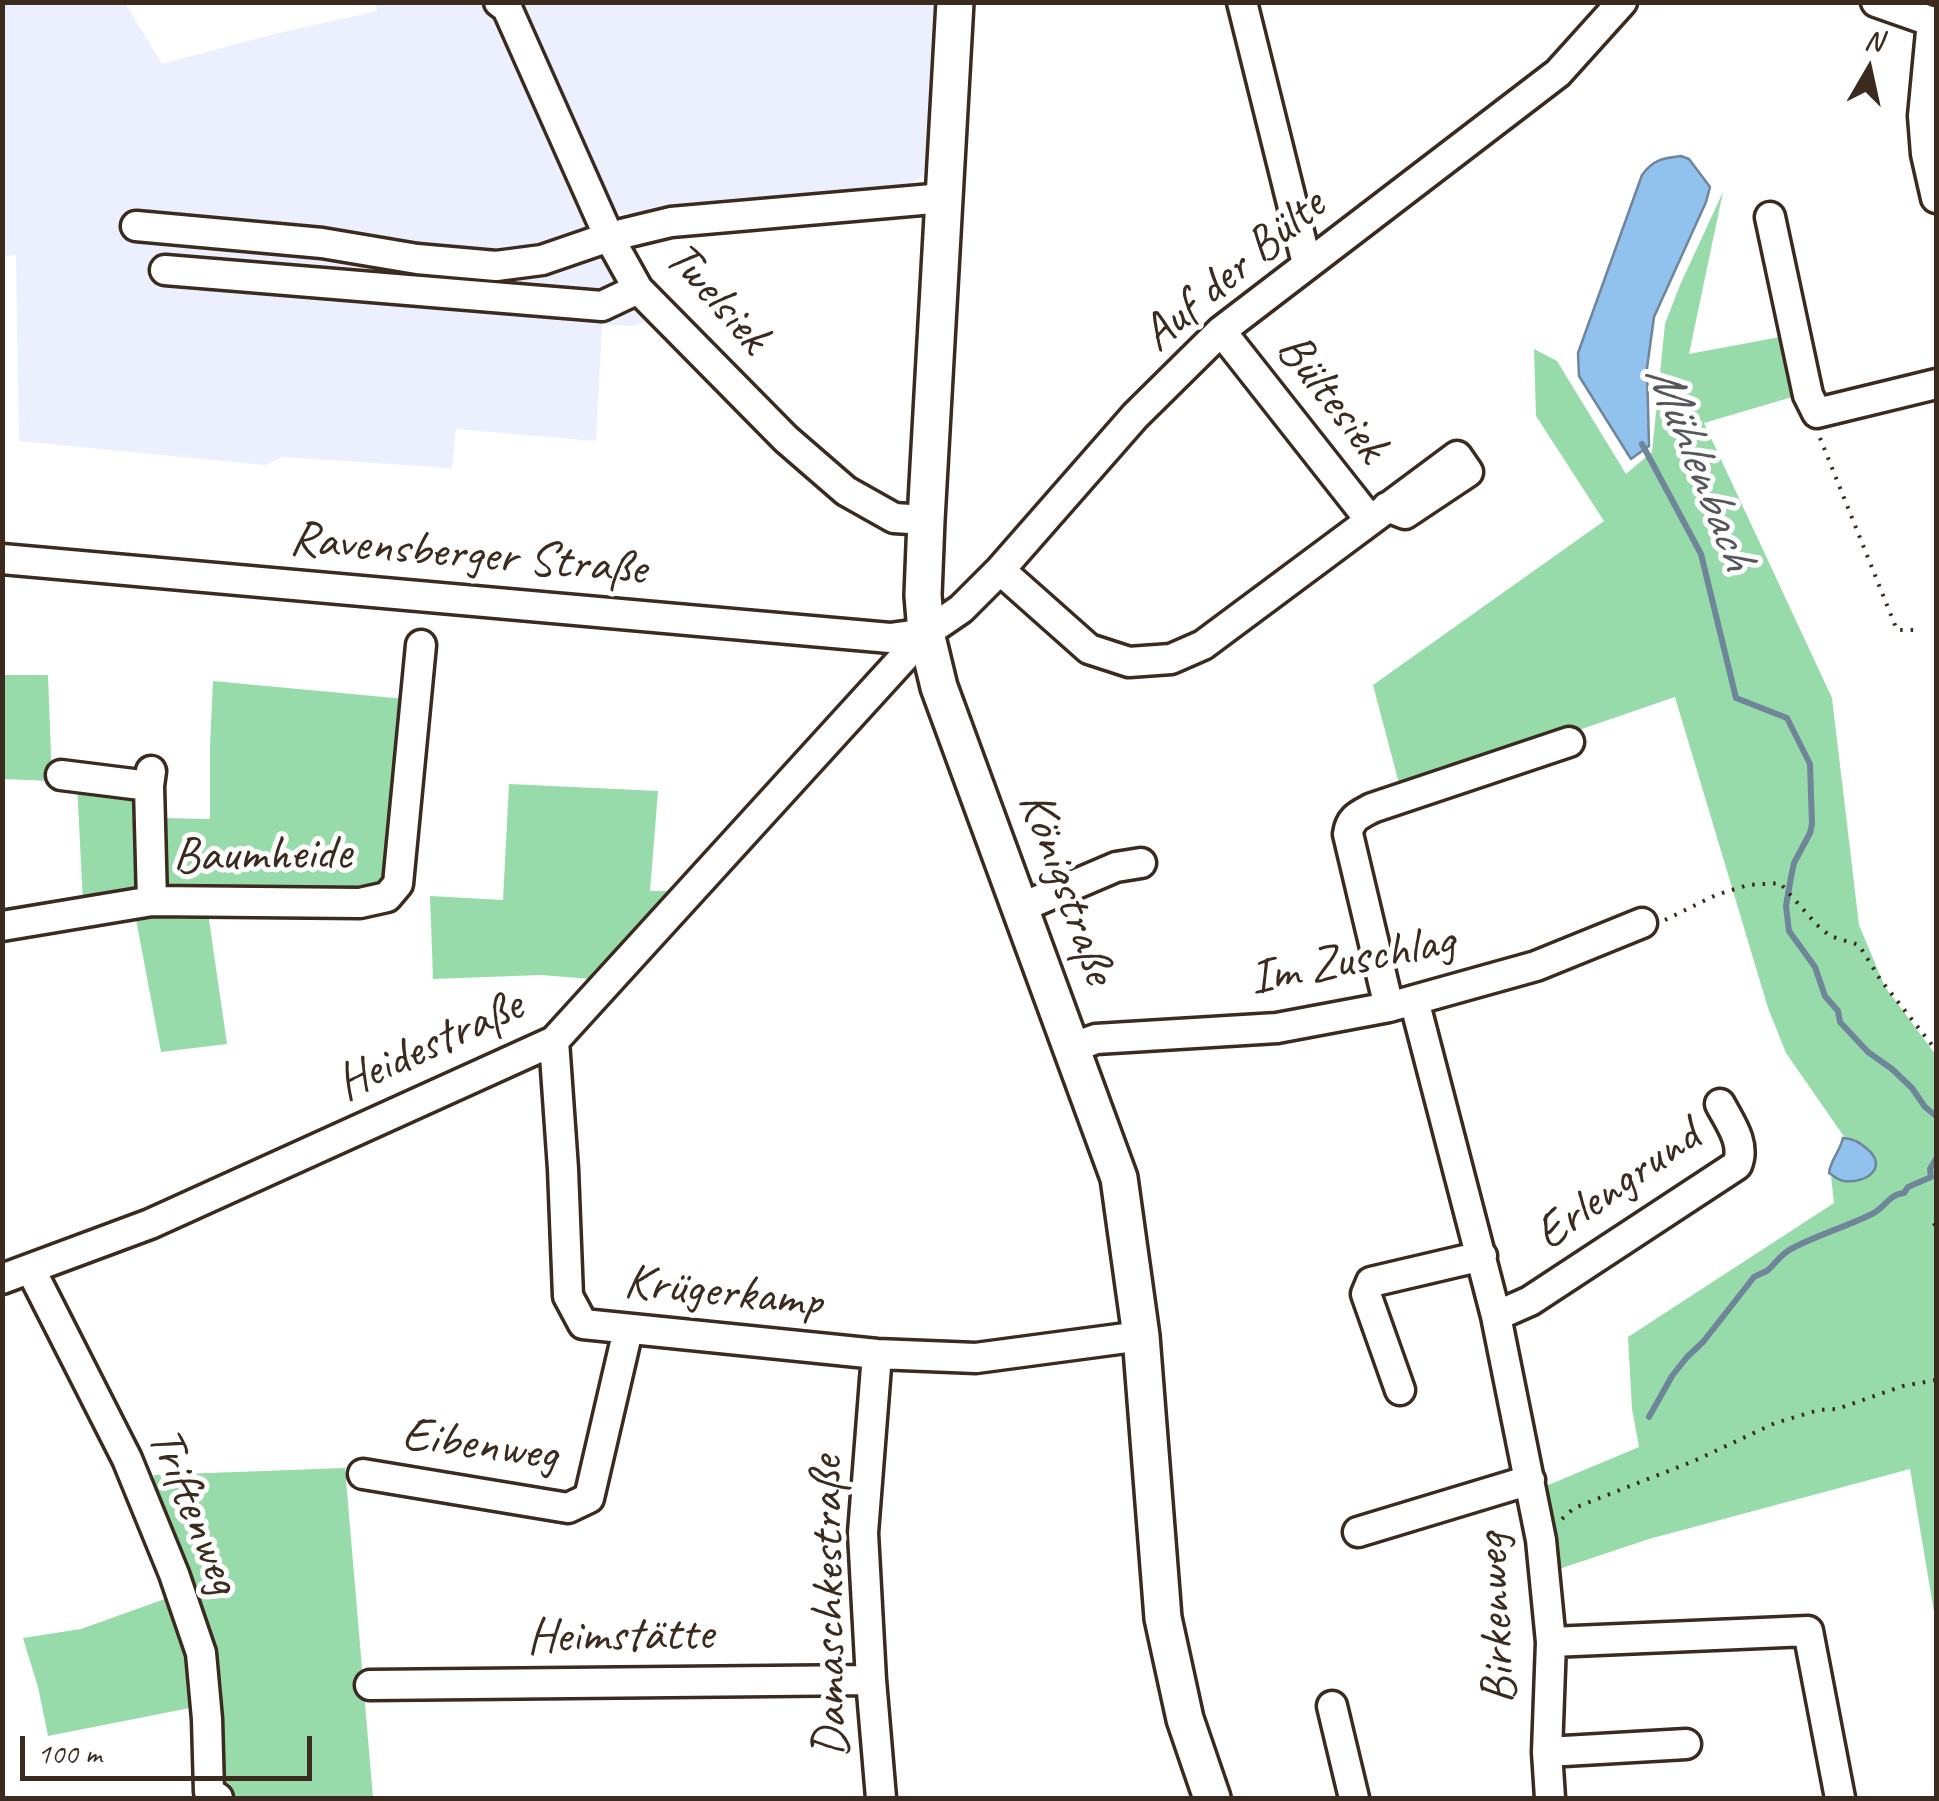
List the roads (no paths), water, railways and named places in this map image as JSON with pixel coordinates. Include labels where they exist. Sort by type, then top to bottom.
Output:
[{"type":"main road","name":"Königstraße","points":[[955,2],[926,520],[926,633],[939,687],[1119,1178],[1140,1336],[1164,1618],[1184,1719],[1212,1798]]},
{"type":"street","name":"Twelsiek","points":[[500,2],[523,42],[609,238],[638,290],[786,439],[846,491],[894,518],[926,520]]},
{"type":"street","points":[[1242,2],[1307,264]]},
{"type":"street","name":"Auf der Bülte","points":[[926,633],[961,609],[1000,570],[1135,416],[1221,331],[1558,74],[1622,2]]},
{"type":"street","points":[[1876,2],[1934,22],[1923,116],[1936,198]]},
{"type":"street","points":[[136,226],[322,243],[417,259],[496,266],[542,260],[671,222],[944,198]]},
{"type":"street","points":[[1770,217],[1808,395],[1817,413],[1936,384]]},
{"type":"street","points":[[165,270],[602,306],[638,290]]},
{"type":"street","name":"Bültesiek","points":[[1000,570],[1089,649],[1129,662],[1171,659],[1202,645],[1378,514],[1221,331]]},
{"type":"street","name":"Ravensberger Straße","points":[[2,559],[890,638],[926,633]]},
{"type":"street","name":"Heidestraße","points":[[2,1279],[150,1224],[554,1042],[926,633]]},
{"type":"street","name":"Baumheide","points":[[2,926],[152,902],[360,904],[387,897],[398,884],[420,645]]},
{"type":"street","name":"Birkenweg","points":[[1550,1798],[1547,1752],[1551,1642],[1541,1540],[1496,1316],[1482,1256],[1348,834],[1349,824],[1372,808],[1569,742]]},
{"type":"street","points":[[61,775],[150,779],[152,902]]},
{"type":"street","points":[[1020,908],[1116,867],[1141,863]]},
{"type":"street","name":"Im Zuschlag","points":[[1072,1048],[1096,1040],[1277,1028],[1402,1004],[1536,966],[1642,922]]},
{"type":"street","name":"Krügerkamp","points":[[554,1042],[568,1296],[583,1324],[877,1354],[976,1358],[1140,1336]]},
{"type":"street","name":"Erlengrund","points":[[1496,1316],[1530,1301],[1736,1164],[1740,1145],[1720,1104]]},
{"type":"street","points":[[1400,1390],[1366,1294],[1372,1282],[1482,1256]]},
{"type":"street","name":"Triftenweg","points":[[31,1270],[127,1459],[174,1574],[201,1652],[209,1792],[218,1798]]},
{"type":"street","name":"Eibenweg","points":[[363,1474],[568,1508],[589,1498],[628,1330]]},
{"type":"street","name":"Damaschkestraße","points":[[877,1354],[863,1533],[881,1798]]},
{"type":"street","name":"Birkenweg","points":[[1358,1532],[1530,1480]]},
{"type":"street","points":[[1551,1642],[1808,1631],[1840,1798]]},
{"type":"street","name":"Heimstätte","points":[[370,1685],[871,1680]]},
{"type":"street","points":[[1332,1706],[1354,1798]]},
{"type":"street","name":"Birkenweg","points":[[1547,1752],[1686,1744]]},
{"type":"water","points":[[1681,156],[1689,159],[1710,187],[1654,317],[1647,368],[1649,446],[1631,459],[1579,376],[1578,353],[1642,175],[1658,161]]},
{"type":"water","points":[[1843,1138],[1858,1142],[1873,1155],[1875,1168],[1867,1177],[1844,1181],[1829,1173]]},
{"type":"waterway","name":"Mühlenbach","points":[[1642,444],[1701,554],[1736,698],[1787,718],[1810,764],[1812,824],[1794,863],[1786,906],[1789,931],[1815,967],[1840,1022],[1868,1052],[1912,1088],[1936,1116]]},
{"type":"waterway","points":[[1649,1417],[1672,1376],[1754,1277],[1791,1249],[1872,1214],[1908,1187],[1931,1177],[1930,1169],[1936,1159]]}]
